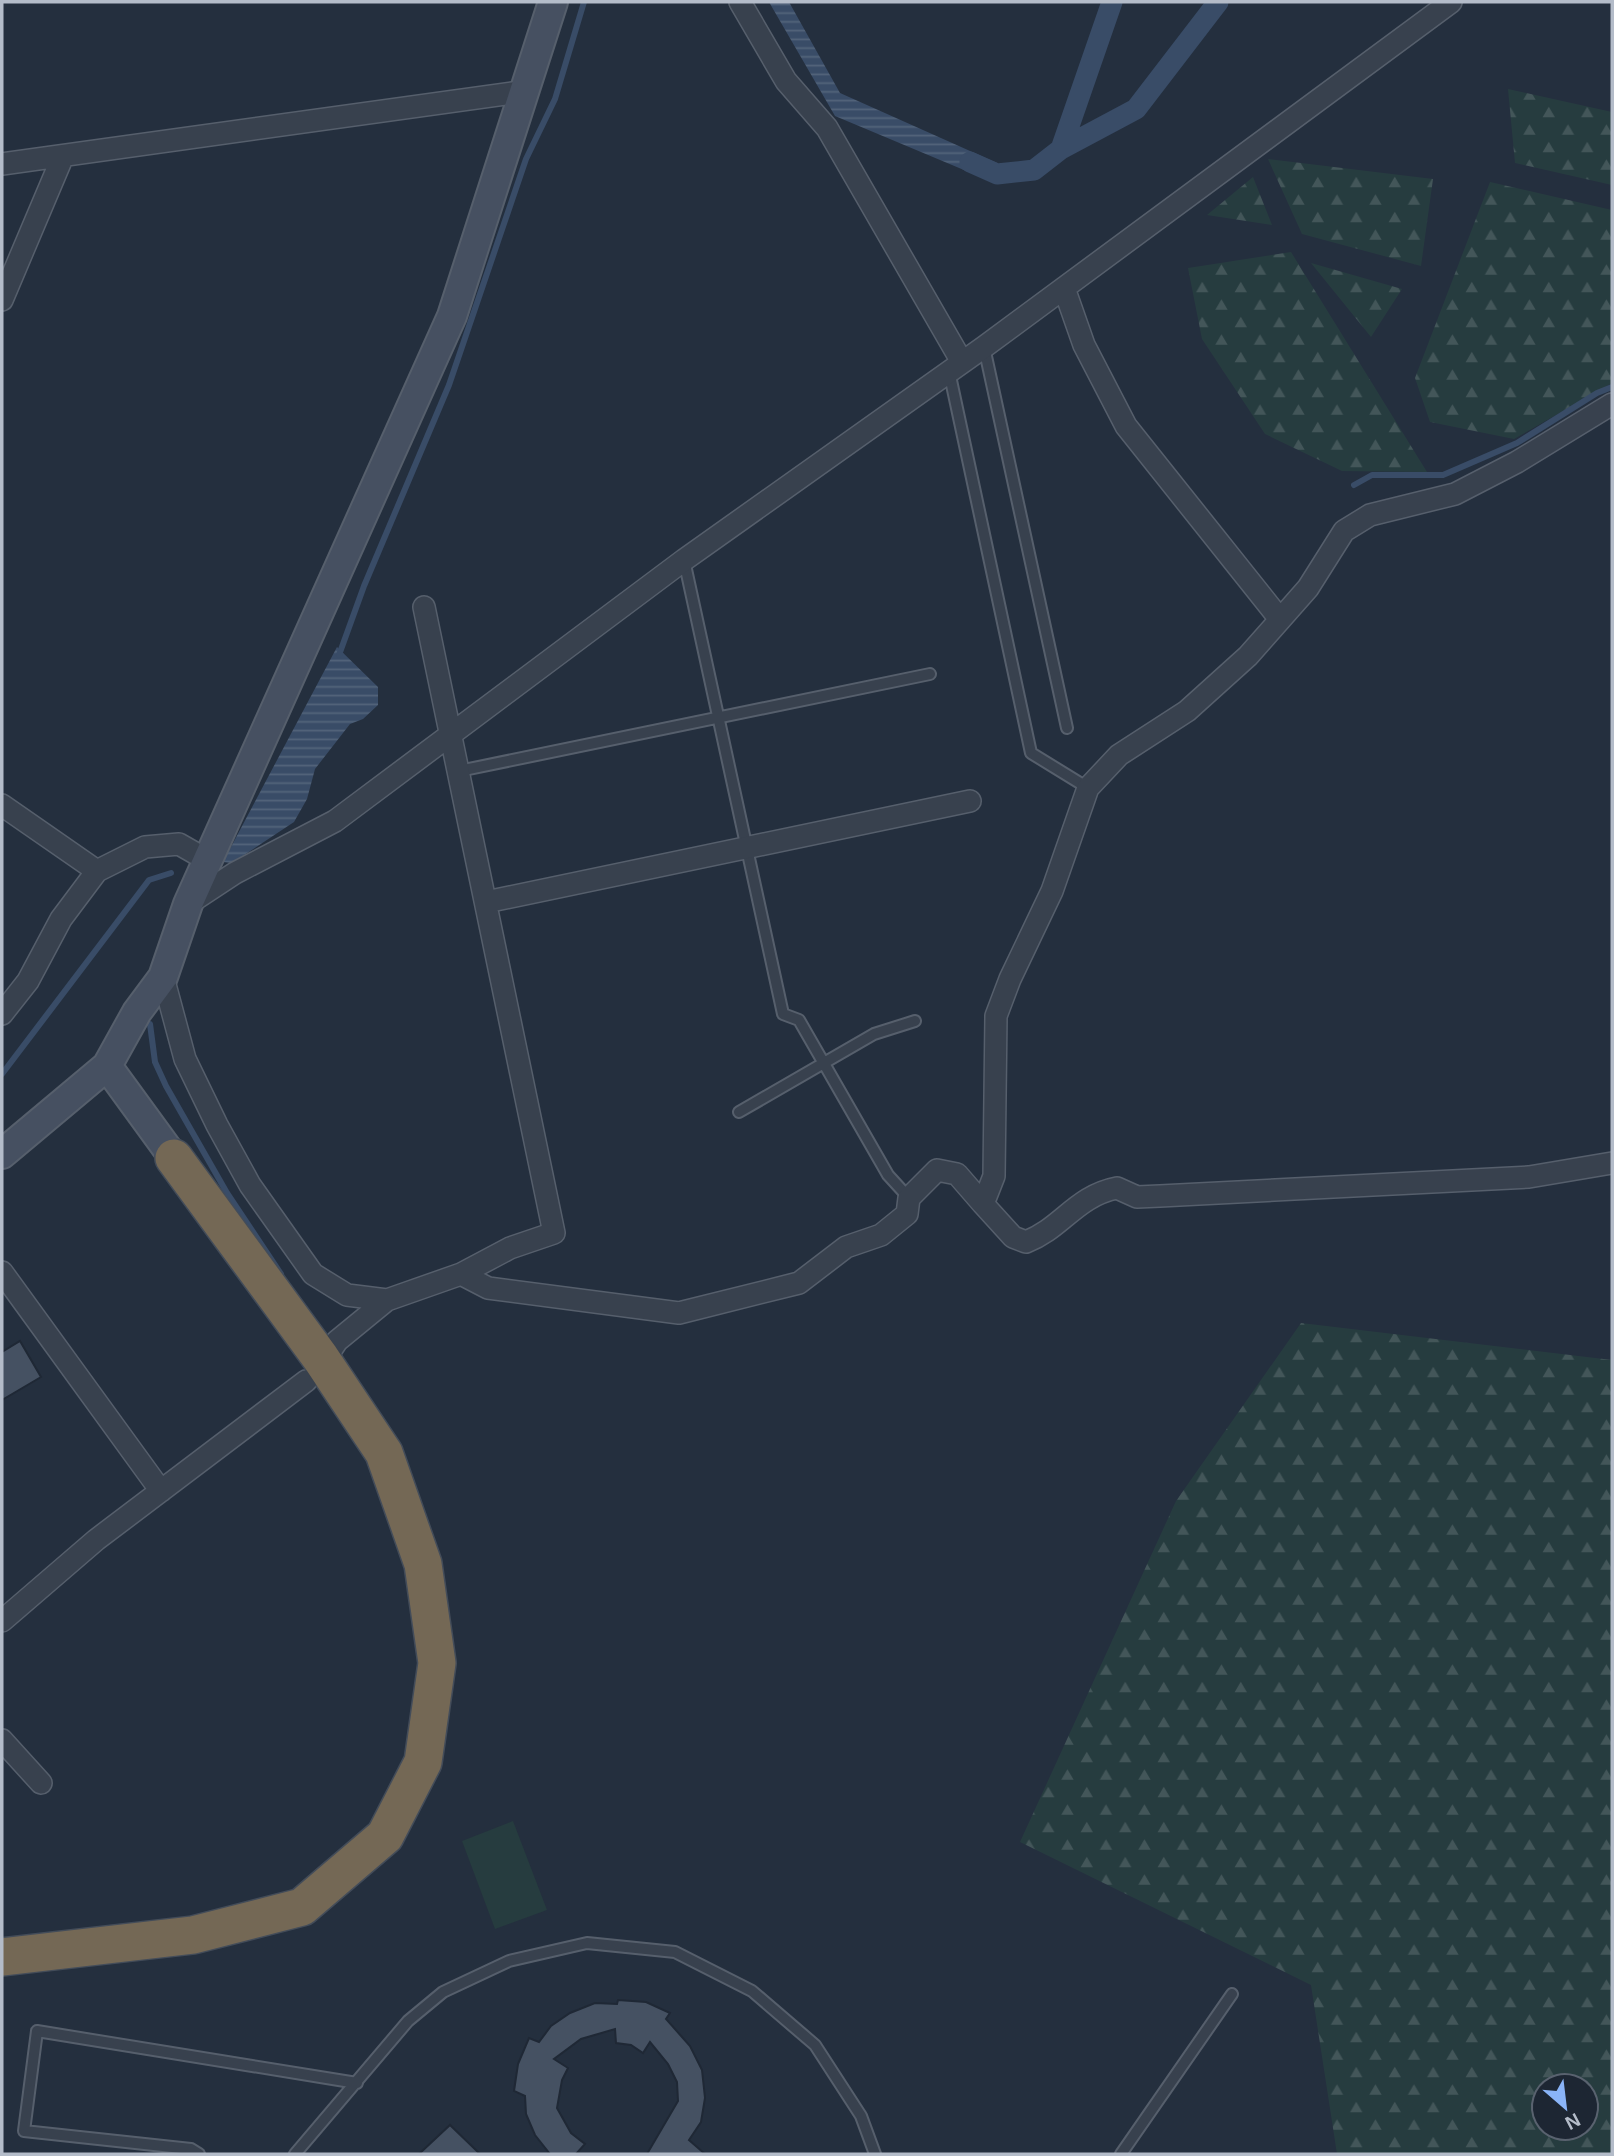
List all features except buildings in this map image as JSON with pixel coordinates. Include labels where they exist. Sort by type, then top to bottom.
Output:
[{"type":"highway","points":[[2,1956],[193,1935],[302,1907],[386,1836],[423,1762],[437,1663],[423,1564],[384,1453],[320,1357],[174,1158]]},
{"type":"highway","points":[[2,1940],[123,1941]]},
{"type":"street","points":[[2,1154],[107,1066],[136,1012],[163,977],[188,904],[207,860],[453,316],[527,91],[553,2]]},
{"type":"street","points":[[740,2],[786,81],[827,128],[956,367]]},
{"type":"street","points":[[188,904],[235,873],[335,821],[684,560],[984,347],[1451,2]]},
{"type":"street","points":[[2,164],[527,91]]},
{"type":"street","points":[[2,300],[63,156]]},
{"type":"street","points":[[1064,288],[1084,345],[1126,426],[1279,618]]},
{"type":"street","points":[[983,1204],[994,1176],[996,1016],[1010,979],[1052,891],[1088,788],[1119,755],[1187,711],[1248,656],[1308,588],[1343,531],[1370,515],[1455,494],[1517,462],[1612,404]]},
{"type":"street","points":[[332,1348],[387,1300],[461,1274],[510,1248],[554,1233],[424,607]]},
{"type":"street","points":[[486,902],[970,801]]},
{"type":"street","points":[[2,805],[97,871]]},
{"type":"street","points":[[2,1014],[27,981],[61,919],[97,871],[145,847],[179,844],[207,860]]},
{"type":"street","points":[[163,977],[185,1059],[250,1185],[313,1274],[347,1295],[387,1300]]},
{"type":"street","points":[[107,1066],[174,1158]]},
{"type":"street","points":[[461,1274],[488,1288],[679,1313],[799,1283],[846,1247],[881,1235],[907,1214],[909,1198],[937,1170],[957,1174],[1013,1237],[1026,1242],[1042,1236],[1081,1201],[1117,1188],[1137,1196],[1148,1196],[1529,1177],[1612,1163]]},
{"type":"street","points":[[2,1272],[161,1491]]},
{"type":"street","points":[[3,1615],[306,1381]]},
{"type":"street","points":[[2,1740],[41,1783]]},
{"type":"lane","points":[[984,347],[1067,728]]},
{"type":"lane","points":[[956,367],[1031,753],[1088,788]]},
{"type":"lane","points":[[684,560],[783,1014],[799,1020],[888,1175],[909,1198]]},
{"type":"lane","points":[[458,771],[930,674]]},
{"type":"lane","points":[[739,1112],[874,1034],[915,1021]]},
{"type":"lane","points":[[295,2154],[408,2021],[443,1992],[509,1961],[587,1943],[675,1952],[752,1991],[815,2045],[861,2116],[875,2154]]},
{"type":"lane","points":[[1121,2154],[1233,1994]]},
{"type":"lane","points":[[199,2154],[191,2149],[24,2131],[37,2031],[356,2083]]},
{"type":"green space","points":[[1508,89],[1612,112],[1612,185],[1515,163]]},
{"type":"green space","points":[[1268,159],[1433,179],[1421,266],[1302,234]]},
{"type":"green space","points":[[1253,177],[1272,225],[1207,215]]},
{"type":"green space","points":[[1490,182],[1612,210],[1612,383],[1514,439],[1430,422],[1415,378]]},
{"type":"green space","points":[[1291,252],[1427,472],[1342,471],[1265,434],[1202,339],[1188,268]]},
{"type":"green space","points":[[1311,263],[1402,289],[1371,337]]},
{"type":"green space","points":[[1301,1323],[1612,1360],[1612,2154],[1337,2154],[1311,1985],[1020,1842],[1176,1501]]},
{"type":"green space","points":[[513,1821],[547,1910],[495,1929],[462,1841]]},
{"type":"water","points":[[769,2],[789,2],[840,93],[997,163],[995,183],[835,116]]},
{"type":"water","points":[[337,647],[378,687],[378,705],[363,719],[350,724],[315,769],[307,799],[294,822],[232,863],[223,862]]},
{"type":"waterway","points":[[339,655],[364,586],[449,385],[526,159],[555,99],[584,2]]},
{"type":"waterway","points":[[970,162],[997,174],[1034,170],[1061,149],[1112,2]]},
{"type":"waterway","points":[[1061,149],[1136,109],[1218,2]]},
{"type":"waterway","points":[[1354,485],[1372,475],[1443,475],[1517,443],[1597,393],[1612,387]]},
{"type":"waterway","points":[[2,1074],[149,880],[171,873]]},
{"type":"waterway","points":[[150,1024],[155,1062],[166,1086],[227,1193],[281,1274]]}]
